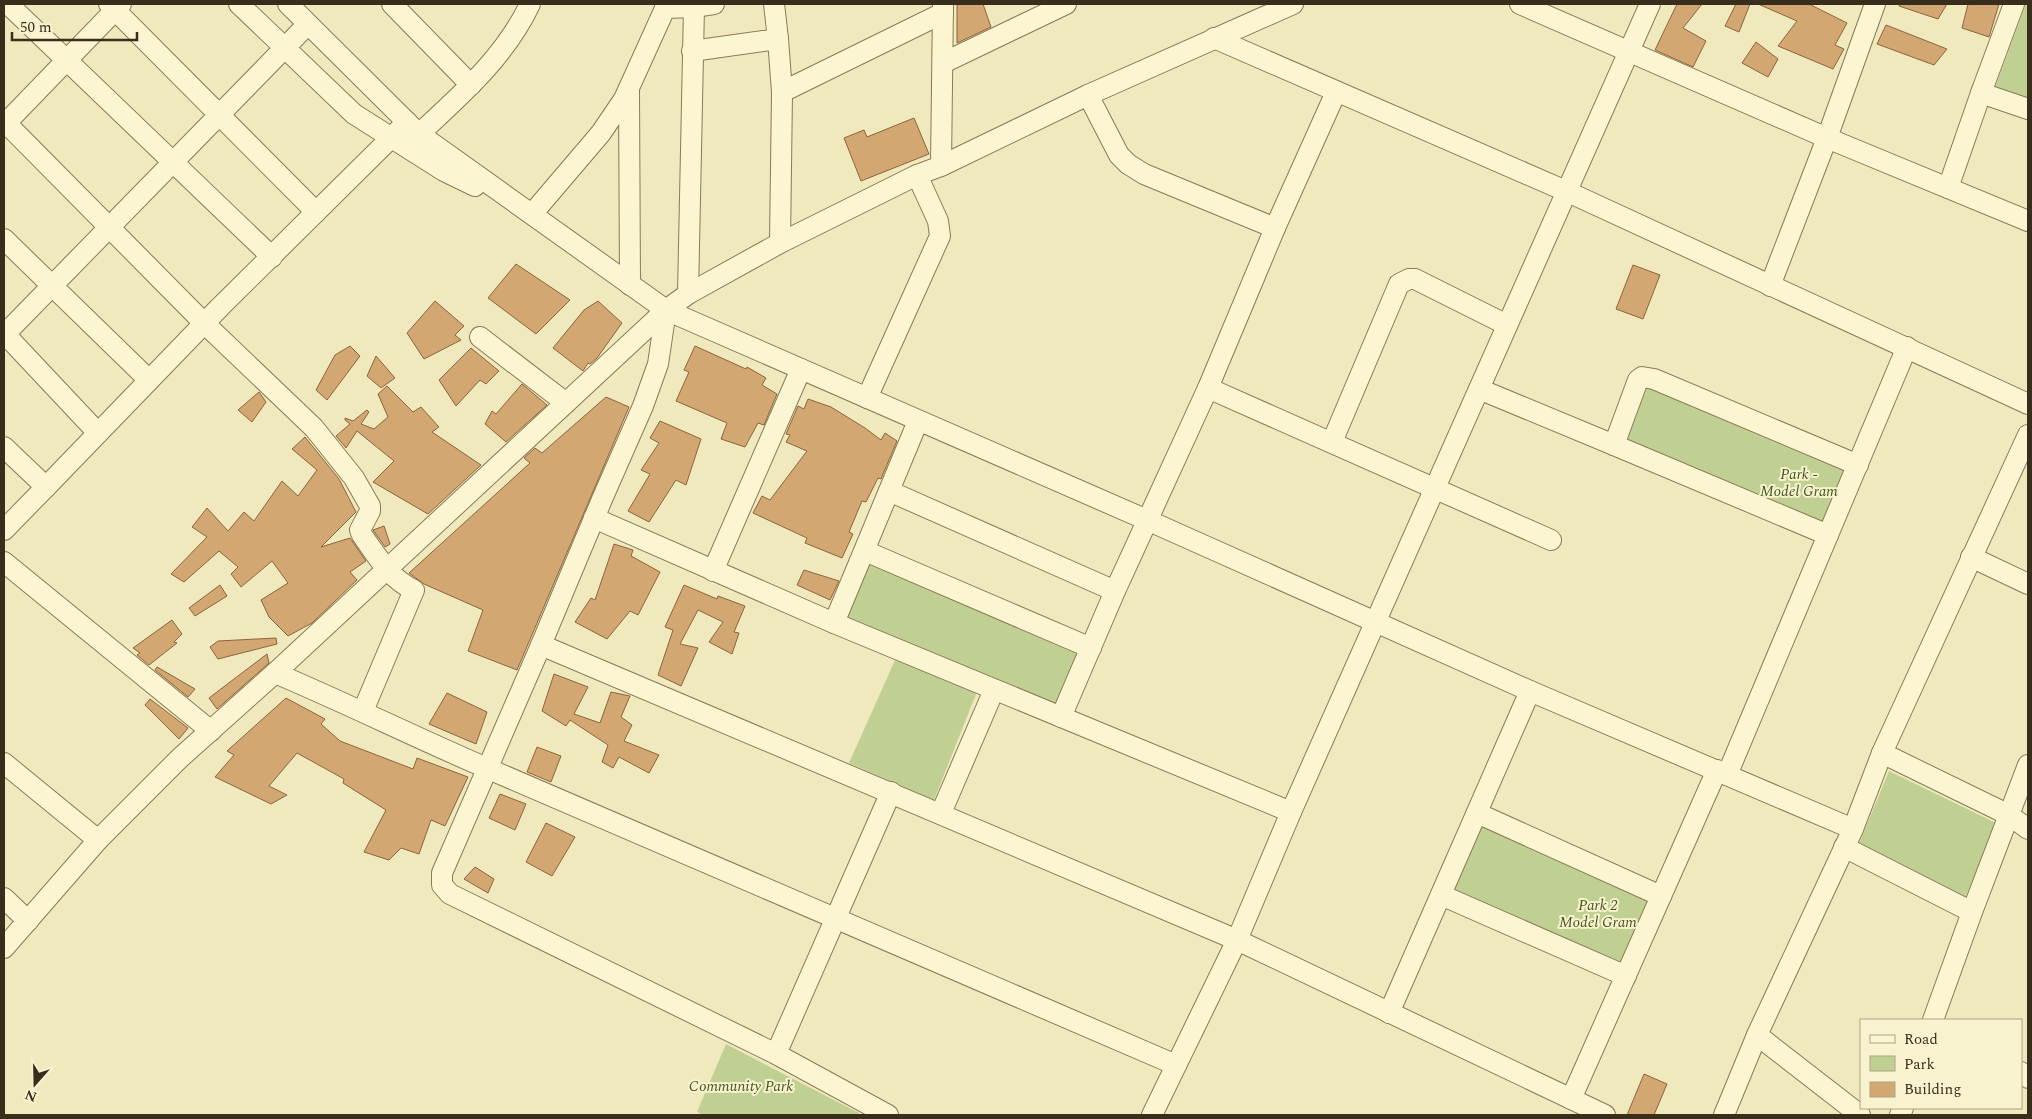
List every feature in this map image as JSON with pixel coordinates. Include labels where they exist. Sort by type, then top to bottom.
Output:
[{"type":"street","points":[[8,4],[272,257]]},
{"type":"street","points":[[239,4],[354,114],[444,172],[475,186],[506,196]]},
{"type":"street","points":[[288,4],[413,128],[666,310],[868,398],[918,422],[1147,520],[1376,624],[1722,772],[1848,838],[1972,912]]},
{"type":"street","points":[[392,4],[471,85]]},
{"type":"street","points":[[4,530],[204,323],[390,138],[413,128],[471,85],[500,53],[523,20],[530,4]]},
{"type":"street","points":[[532,214],[601,134],[624,99],[666,6],[694,7],[714,4]]},
{"type":"street","points":[[774,4],[782,92],[780,243]]},
{"type":"street","points":[[943,63],[1066,4]]},
{"type":"street","points":[[1520,4],[1827,138],[2028,220]]},
{"type":"street","points":[[1152,1115],[1237,940],[1507,324],[1568,192],[1650,4]]},
{"type":"street","points":[[1770,286],[1827,138],[1875,4]]},
{"type":"street","points":[[1948,188],[2014,4]]},
{"type":"street","points":[[316,212],[115,6],[67,61],[4,123],[204,323],[314,428],[354,478],[370,506],[370,511],[360,530],[362,535],[387,570],[398,581],[414,590],[363,711]]},
{"type":"street","points":[[4,948],[98,840],[180,758],[387,570],[666,310],[688,294],[780,243],[917,175],[941,166],[1280,6]]},
{"type":"street","points":[[688,294],[694,7]]},
{"type":"street","points":[[782,92],[943,8],[941,166]]},
{"type":"street","points":[[98,433],[4,334],[308,24]]},
{"type":"street","points":[[1214,38],[1568,192],[2028,404]]},
{"type":"street","points":[[692,51],[778,39]]},
{"type":"street","points":[[629,88],[630,285]]},
{"type":"street","points":[[1061,717],[1115,591],[1208,388],[1274,228],[1336,92]]},
{"type":"street","points":[[1981,93],[2028,109]]},
{"type":"street","points":[[1088,95],[1119,155],[1128,164],[1144,174],[1274,228]]},
{"type":"street","points":[[868,398],[940,236],[938,221],[917,175]]},
{"type":"street","points":[[4,239],[149,380]]},
{"type":"street","points":[[1332,442],[1399,284],[1409,279],[1415,280],[1507,324]]},
{"type":"street","points":[[666,310],[661,347],[644,406],[442,873],[442,885],[450,894],[776,1054],[888,1115]]},
{"type":"street","points":[[480,337],[566,403]]},
{"type":"street","points":[[1571,1099],[1661,896],[1722,772],[1828,536],[1907,347]]},
{"type":"street","points":[[713,571],[801,369]]},
{"type":"street","points":[[1614,446],[1638,380],[1648,376],[1858,465]]},
{"type":"street","points":[[1208,388],[1551,540]]},
{"type":"street","points":[[1479,389],[1828,536]]},
{"type":"street","points":[[834,623],[918,422]]},
{"type":"street","points":[[1724,1115],[1757,1035],[1848,838],[1882,753],[2028,435]]},
{"type":"street","points":[[4,447],[46,487]]},
{"type":"street","points":[[889,492],[1115,591]]},
{"type":"street","points":[[594,518],[834,623],[1292,812]]},
{"type":"street","points":[[865,551],[1090,648]]},
{"type":"street","points":[[1971,557],[2028,584]]},
{"type":"street","points":[[4,562],[211,730]]},
{"type":"street","points":[[541,645],[1237,940],[1605,1115]]},
{"type":"street","points":[[275,673],[487,768],[836,920],[1176,1065]]},
{"type":"street","points":[[941,813],[994,690]]},
{"type":"street","points":[[1389,1013],[1530,691]]},
{"type":"street","points":[[1882,753],[2009,815],[2028,829]]},
{"type":"street","points":[[4,763],[98,840]]},
{"type":"street","points":[[1939,1018],[1972,912],[2028,765]]},
{"type":"street","points":[[776,1054],[891,792]]},
{"type":"street","points":[[1477,813],[1661,896]]},
{"type":"street","points":[[1441,895],[1626,976]]},
{"type":"street","points":[[4,898],[28,921]]},
{"type":"street","points":[[1757,1035],[1860,1115]]},
{"type":"green space","points":[[2026,4],[2028,4],[2028,100],[1995,88]]},
{"type":"green space","name":"Park - Model Gram","points":[[1647,386],[1852,471],[1827,529],[1629,444],[1628,435]]},
{"type":"green space","points":[[867,561],[1085,647],[1057,712],[841,621]]},
{"type":"green space","points":[[896,658],[978,689],[934,800],[849,763]]},
{"type":"green space","points":[[1889,771],[1998,824],[1960,909],[1856,851]]},
{"type":"green space","name":"Park 2 Model Gram","points":[[1483,823],[1650,894],[1620,966],[1452,893]]},
{"type":"green space","name":"Community Park","points":[[726,1044],[859,1113],[858,1115],[704,1115],[697,1112]]},
{"type":"building","points":[[957,4],[983,4],[991,27],[957,43]]},
{"type":"building","points":[[1677,4],[1702,4],[1683,28],[1706,41],[1693,67],[1655,50]]},
{"type":"building","points":[[1736,4],[1750,4],[1739,32],[1725,26]]},
{"type":"building","points":[[1758,4],[1809,4],[1847,23],[1835,45],[1844,49],[1833,69],[1778,46],[1797,21]]},
{"type":"building","points":[[1900,4],[1947,4],[1938,19],[1899,6]]},
{"type":"building","points":[[1968,4],[1999,4],[1989,37],[1962,28]]},
{"type":"building","points":[[1886,25],[1947,49],[1934,65],[1877,44]]},
{"type":"building","points":[[1756,42],[1778,59],[1768,77],[1742,63]]},
{"type":"building","points":[[914,118],[929,154],[861,181],[844,138],[864,130],[867,137]]},
{"type":"building","points":[[516,264],[570,300],[536,334],[488,298]]},
{"type":"building","points":[[1633,265],[1660,275],[1643,319],[1616,309]]},
{"type":"building","points":[[435,301],[464,326],[455,335],[461,340],[424,359],[407,333]]},
{"type":"building","points":[[598,301],[622,323],[597,358],[590,364],[588,363],[583,371],[553,348],[584,310]]},
{"type":"building","points":[[350,346],[360,356],[327,400],[316,390],[335,355]]},
{"type":"building","points":[[695,346],[746,369],[747,367],[766,378],[762,385],[777,394],[764,425],[758,423],[745,447],[721,439],[727,423],[676,401],[689,372],[684,370]]},
{"type":"building","points":[[471,348],[499,371],[486,384],[480,380],[456,406],[439,380]]},
{"type":"building","points":[[376,356],[395,378],[381,388],[367,376]]},
{"type":"building","points":[[522,384],[547,405],[506,442],[485,424],[492,411],[496,414]]},
{"type":"building","points":[[387,386],[413,412],[421,407],[439,427],[432,432],[481,465],[428,514],[373,482],[394,461],[357,431],[346,448],[336,436],[350,424],[345,418],[353,421],[367,410],[369,412],[361,424],[374,429],[388,417],[378,394]]},
{"type":"building","points":[[259,392],[266,402],[252,422],[238,410]]},
{"type":"building","points":[[606,397],[629,407],[517,670],[468,651],[483,610],[424,584],[409,573],[530,463],[524,458],[535,448],[542,453]]},
{"type":"building","points":[[808,399],[831,407],[881,440],[885,433],[897,441],[881,479],[878,478],[866,502],[862,501],[849,532],[853,534],[842,558],[805,543],[807,538],[753,513],[762,496],[770,500],[807,451],[786,442],[790,435],[786,434],[798,406],[804,409]]},
{"type":"building","points":[[660,421],[701,439],[686,485],[676,480],[649,522],[628,511],[650,474],[641,470],[659,443],[650,438]]},
{"type":"building","points":[[305,437],[339,479],[356,512],[321,547],[350,538],[366,561],[350,572],[357,580],[312,623],[288,636],[269,617],[261,600],[288,583],[272,561],[241,587],[231,574],[238,567],[219,551],[184,582],[171,574],[207,537],[192,527],[207,508],[228,531],[244,512],[254,521],[282,481],[298,496],[317,470],[292,449]]},
{"type":"building","points":[[384,526],[390,544],[385,547],[373,530]]},
{"type":"building","points":[[614,544],[633,550],[631,556],[660,572],[638,615],[630,611],[607,639],[575,622],[591,598],[595,600]]},
{"type":"building","points":[[804,570],[839,581],[830,600],[797,585]]},
{"type":"building","points":[[220,585],[227,596],[195,616],[189,608]]},
{"type":"building","points":[[684,585],[717,599],[718,596],[745,606],[734,632],[739,633],[732,654],[709,642],[723,622],[698,610],[680,644],[698,648],[681,686],[658,675],[673,630],[665,627]]},
{"type":"building","points":[[172,620],[182,634],[174,642],[177,643],[149,665],[137,655],[140,653],[133,648]]},
{"type":"building","points":[[276,638],[277,644],[218,659],[210,647],[218,641]]},
{"type":"building","points":[[267,654],[269,663],[217,709],[209,698]]},
{"type":"building","points":[[157,667],[195,689],[188,697],[155,670]]},
{"type":"building","points":[[554,674],[588,687],[574,714],[600,723],[611,692],[630,696],[621,717],[632,725],[624,741],[659,755],[649,773],[619,757],[613,768],[602,762],[608,745],[570,720],[566,726],[542,711]]},
{"type":"building","points":[[447,693],[487,712],[476,744],[429,724]]},
{"type":"building","points":[[286,698],[325,719],[321,724],[340,741],[413,769],[417,758],[468,777],[445,826],[431,820],[419,854],[401,848],[389,860],[364,852],[386,810],[343,783],[344,779],[297,753],[269,786],[287,795],[271,804],[215,777],[234,755],[227,751]]},
{"type":"building","points":[[150,699],[188,728],[179,739],[145,705]]},
{"type":"building","points":[[537,747],[561,756],[551,782],[527,772]]},
{"type":"building","points":[[500,794],[526,804],[515,830],[489,818]]},
{"type":"building","points":[[546,823],[575,837],[552,876],[526,862]]},
{"type":"building","points":[[475,867],[494,879],[488,893],[464,879]]},
{"type":"building","points":[[1644,1074],[1667,1084],[1654,1115],[1627,1115]]}]
